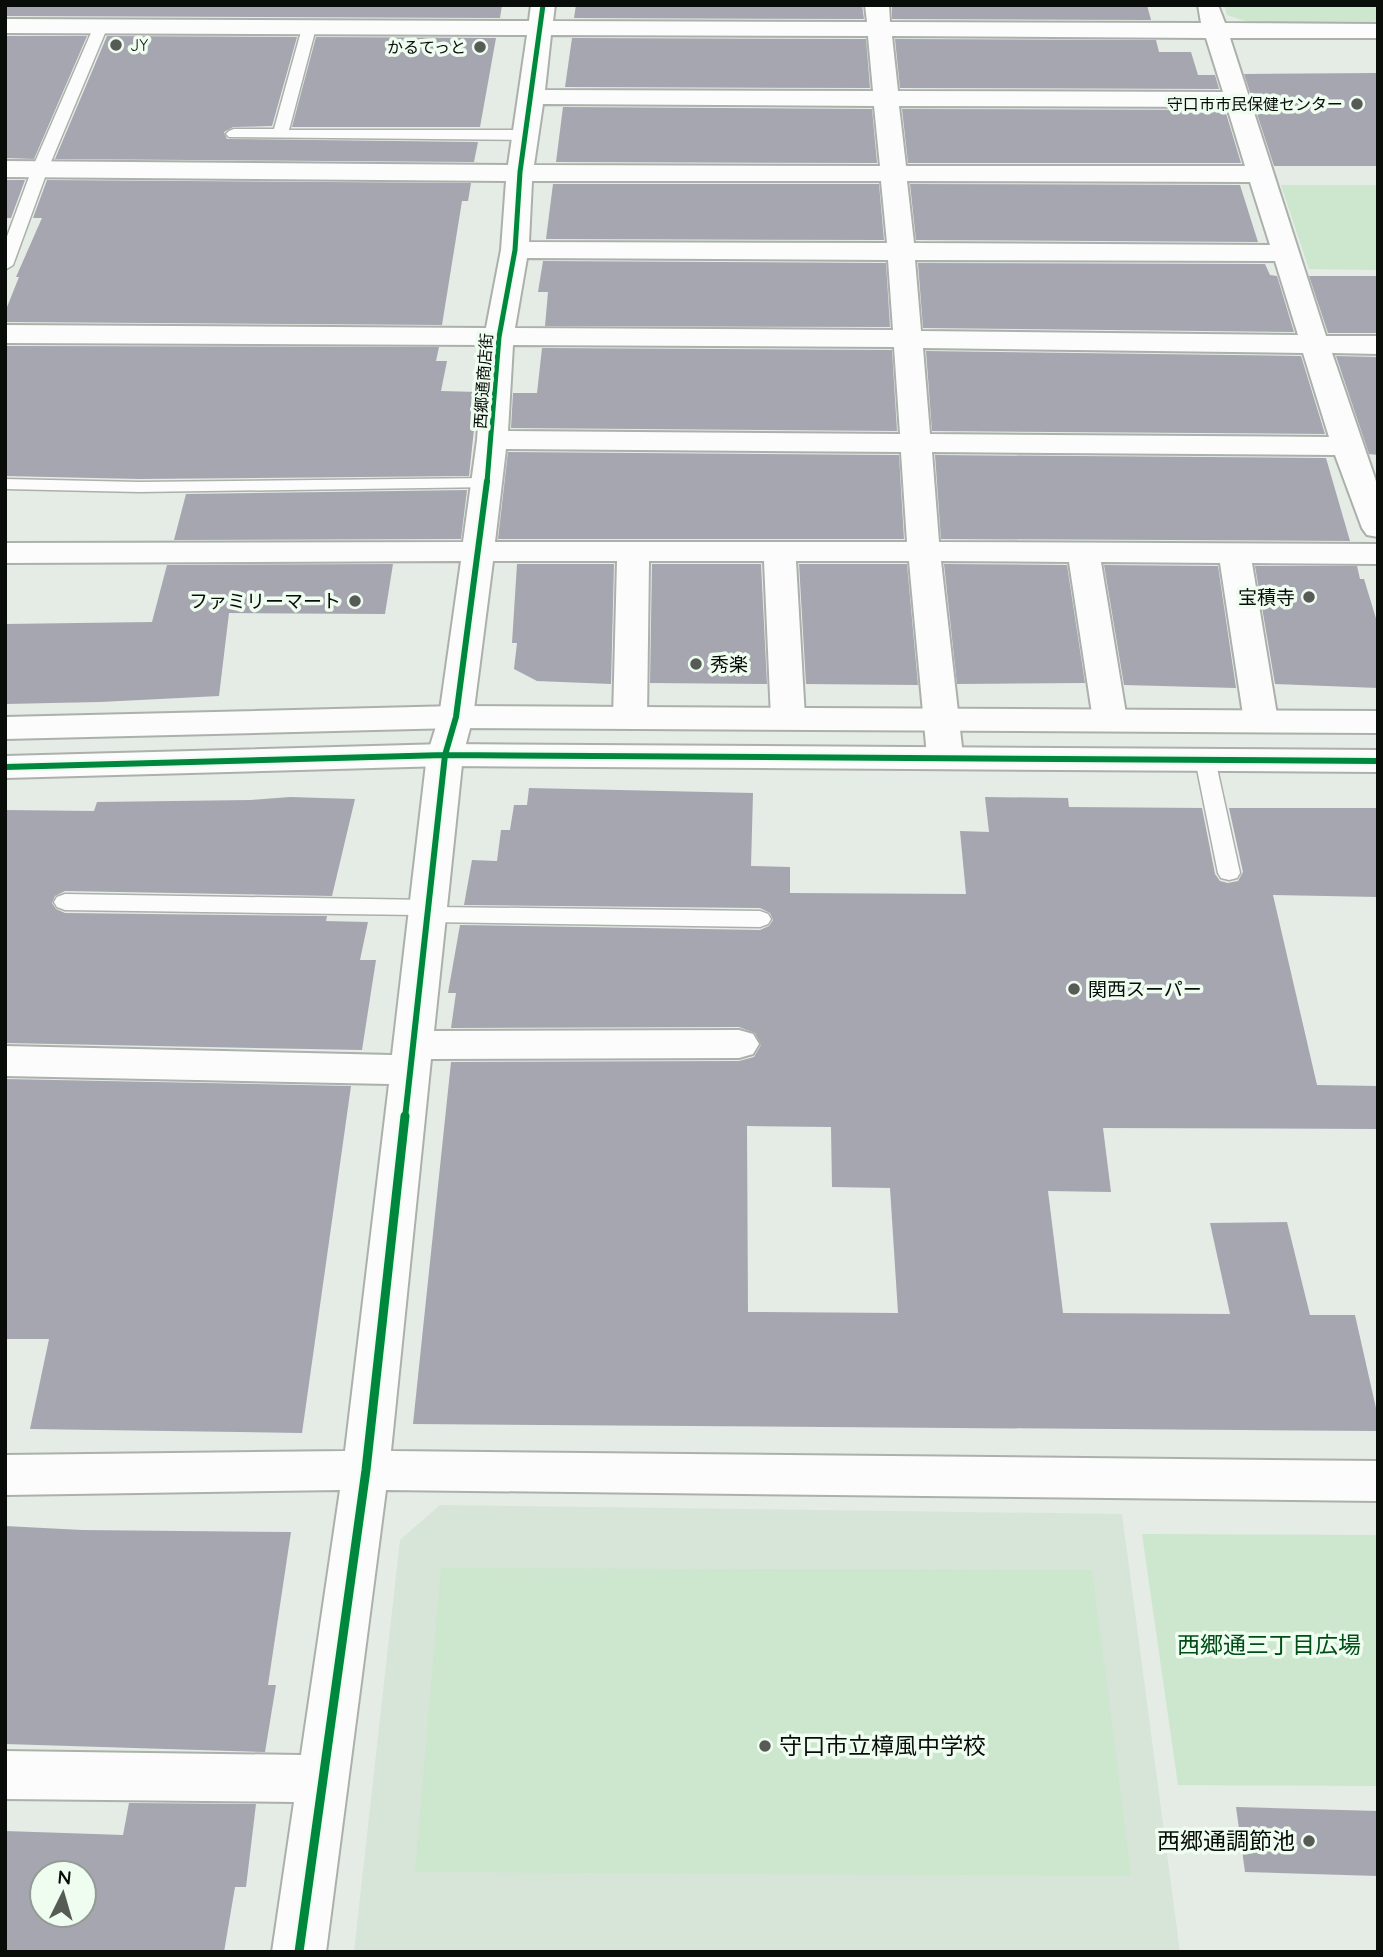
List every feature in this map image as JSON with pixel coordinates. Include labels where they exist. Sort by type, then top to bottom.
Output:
[{"type":"street","points":[[5,26],[309,28],[543,16],[1211,18],[1378,31]]},
{"type":"street","name":"西郷通商店街","points":[[299,1952],[366,1470],[428,911],[487,483],[499,337],[515,250],[520,172],[543,16]]},
{"type":"street","points":[[878,17],[901,251],[924,552],[945,756]]},
{"type":"street","points":[[1211,18],[1259,174],[1316,345],[1360,464],[1378,528]]},
{"type":"street","points":[[531,97],[1236,100]]},
{"type":"street","points":[[5,169],[438,173],[1259,174]]},
{"type":"street","points":[[515,250],[1286,253]]},
{"type":"street","points":[[5,334],[908,339],[1378,345]]},
{"type":"street","points":[[492,440],[917,442],[1360,464]]},
{"type":"street","points":[[779,551],[788,718]]},
{"type":"street","points":[[5,553],[779,551],[1378,554]]},
{"type":"street","points":[[629,718],[633,552]]},
{"type":"street","points":[[1084,553],[1110,720]]},
{"type":"street","points":[[1235,554],[1261,721]]},
{"type":"street","points":[[5,767],[451,736],[629,718],[1378,722]]},
{"type":"street","points":[[5,728],[451,736],[945,756],[1378,761]]},
{"type":"street","points":[[5,1061],[411,1057],[740,1044]]},
{"type":"street","points":[[5,1475],[366,1470],[1378,1481]]},
{"type":"street","points":[[5,1775],[322,1779]]},
{"type":"lane","points":[[5,265],[40,169],[101,26]]},
{"type":"lane","points":[[280,134],[309,28]]},
{"type":"lane","points":[[234,134],[527,135]]},
{"type":"lane","points":[[5,484],[139,487],[487,483]]},
{"type":"lane","points":[[1205,759],[1229,873]]},
{"type":"lane","points":[[65,902],[760,919]]},
{"type":"shaded area","name":"守口市立樟風中学校","points":[[440,1505],[1122,1514],[1180,1952],[354,1952],[400,1540]]},
{"type":"green space","points":[[1224,5],[1378,5],[1378,23],[1248,22],[1227,15]]},
{"type":"green space","points":[[1281,185],[1378,185],[1378,270],[1309,269]]},
{"type":"green space","name":"西郷通三丁目広場","points":[[1142,1534],[1378,1535],[1378,1786],[1178,1785]]},
{"type":"green space","name":"守口市立樟風中学校","points":[[441,1568],[1092,1570],[1131,1876],[415,1872]]},
{"type":"building","points":[[5,5],[502,5],[500,18],[5,16]]},
{"type":"building","points":[[576,5],[862,5],[864,19],[574,18]]},
{"type":"building","points":[[892,5],[1147,5],[1151,20],[892,19]]},
{"type":"building","points":[[5,36],[87,36],[34,159],[5,158]]},
{"type":"building","points":[[107,36],[297,37],[272,126],[233,127],[224,132],[227,139],[478,142],[474,162],[55,159]]},
{"type":"building","points":[[316,37],[496,38],[480,127],[292,127]]},
{"type":"building","points":[[572,38],[866,39],[870,88],[565,87]]},
{"type":"building","points":[[895,39],[1156,40],[1159,52],[1191,52],[1198,75],[1215,75],[1219,89],[900,88]]},
{"type":"building","points":[[1378,73],[1378,166],[1274,166],[1244,74]]},
{"type":"building","points":[[563,107],[872,109],[877,163],[556,162]]},
{"type":"building","points":[[902,109],[1225,110],[1241,163],[908,163]]},
{"type":"building","points":[[5,180],[25,180],[11,218],[5,218]]},
{"type":"building","points":[[47,180],[471,183],[468,201],[462,201],[442,325],[5,322],[5,312],[19,277],[16,277],[42,218],[33,218]]},
{"type":"building","points":[[553,184],[879,184],[884,240],[546,239]]},
{"type":"building","points":[[910,184],[1240,185],[1258,242],[916,240]]},
{"type":"building","points":[[543,261],[886,263],[890,327],[545,326],[548,292],[538,292]]},
{"type":"building","points":[[918,263],[1265,264],[1270,275],[1277,276],[1294,332],[923,328]]},
{"type":"building","points":[[1309,276],[1378,276],[1378,333],[1328,333]]},
{"type":"building","points":[[5,346],[439,347],[436,361],[447,361],[441,391],[478,392],[469,476],[139,479],[5,476]]},
{"type":"building","points":[[542,348],[892,350],[897,431],[511,428],[513,393],[537,393]]},
{"type":"building","points":[[926,351],[1301,356],[1325,434],[932,431]]},
{"type":"building","points":[[1336,356],[1378,357],[1378,455],[1369,454]]},
{"type":"building","points":[[508,452],[899,455],[904,539],[498,539]]},
{"type":"building","points":[[935,455],[1326,458],[1350,541],[941,539]]},
{"type":"building","points":[[467,490],[461,539],[174,540],[186,494]]},
{"type":"building","points":[[393,564],[385,614],[229,613],[219,696],[5,704],[5,624],[152,622],[167,565]]},
{"type":"building","points":[[517,564],[614,564],[611,684],[537,681],[514,669],[517,643],[512,643]]},
{"type":"building","points":[[652,564],[761,564],[767,684],[650,683]]},
{"type":"building","points":[[799,564],[907,564],[918,685],[806,684]]},
{"type":"building","points":[[944,564],[1067,565],[1085,683],[957,684]]},
{"type":"building","points":[[1104,565],[1218,566],[1236,688],[1124,685]]},
{"type":"building","points":[[1255,566],[1357,566],[1360,579],[1364,579],[1378,625],[1378,688],[1275,684]]},
{"type":"building","points":[[529,788],[753,793],[751,866],[790,867],[790,893],[966,894],[960,831],[989,832],[985,797],[1068,798],[1069,807],[1202,808],[1215,874],[1220,881],[1228,883],[1238,881],[1243,872],[1229,808],[1378,808],[1378,897],[1273,895],[1317,1085],[1378,1086],[1378,1129],[1103,1128],[1111,1192],[1048,1191],[1063,1313],[1230,1314],[1210,1223],[1287,1222],[1310,1315],[1355,1315],[1378,1417],[1378,1431],[413,1424],[451,1062],[739,1061],[754,1057],[761,1045],[755,1033],[739,1027],[451,1028],[456,993],[448,993],[460,925],[760,930],[769,926],[773,920],[770,913],[760,908],[464,905],[472,860],[497,861],[501,830],[510,830],[514,805],[527,805]],"holes":[[[747,1126],[831,1127],[832,1187],[890,1188],[898,1313],[748,1312]]]},
{"type":"building","points":[[290,797],[355,799],[332,896],[65,891],[55,896],[52,903],[56,909],[65,913],[327,916],[326,921],[368,922],[360,960],[376,960],[362,1050],[5,1043],[5,810],[94,811],[97,802]]},
{"type":"building","points":[[5,1079],[351,1086],[302,1433],[30,1429],[49,1339],[5,1339]]},
{"type":"building","points":[[5,1526],[82,1530],[291,1532],[268,1685],[276,1685],[265,1752],[5,1744]]},
{"type":"building","points":[[129,1803],[256,1804],[246,1887],[235,1887],[224,1952],[5,1952],[5,1831],[123,1835]]},
{"type":"building","name":"西郷通調節池","points":[[1236,1807],[1378,1811],[1378,1876],[1245,1872]]},
{"type":"cycle path","points":[[299,1952],[366,1470],[445,755],[456,717],[478,551],[492,440],[499,337],[515,250],[520,172],[543,5]]},
{"type":"cycle path","points":[[5,767],[445,755],[1378,761]]},
{"type":"place","name":"JY","points":[[116,45]]},
{"type":"place","name":"かるてっと","points":[[480,47]]},
{"type":"place","name":"守口市市民保健センター","points":[[1357,104]]},
{"type":"place","name":"宝積寺","points":[[1309,597]]},
{"type":"place","name":"ファミリーマート","points":[[355,601]]},
{"type":"place","name":"秀楽","points":[[696,664]]},
{"type":"place","name":"関西スーパー","points":[[1074,989]]},
{"type":"place","name":"守口市立樟風中学校","points":[[765,1746]]},
{"type":"place","name":"西郷通調節池","points":[[1309,1841]]}]
